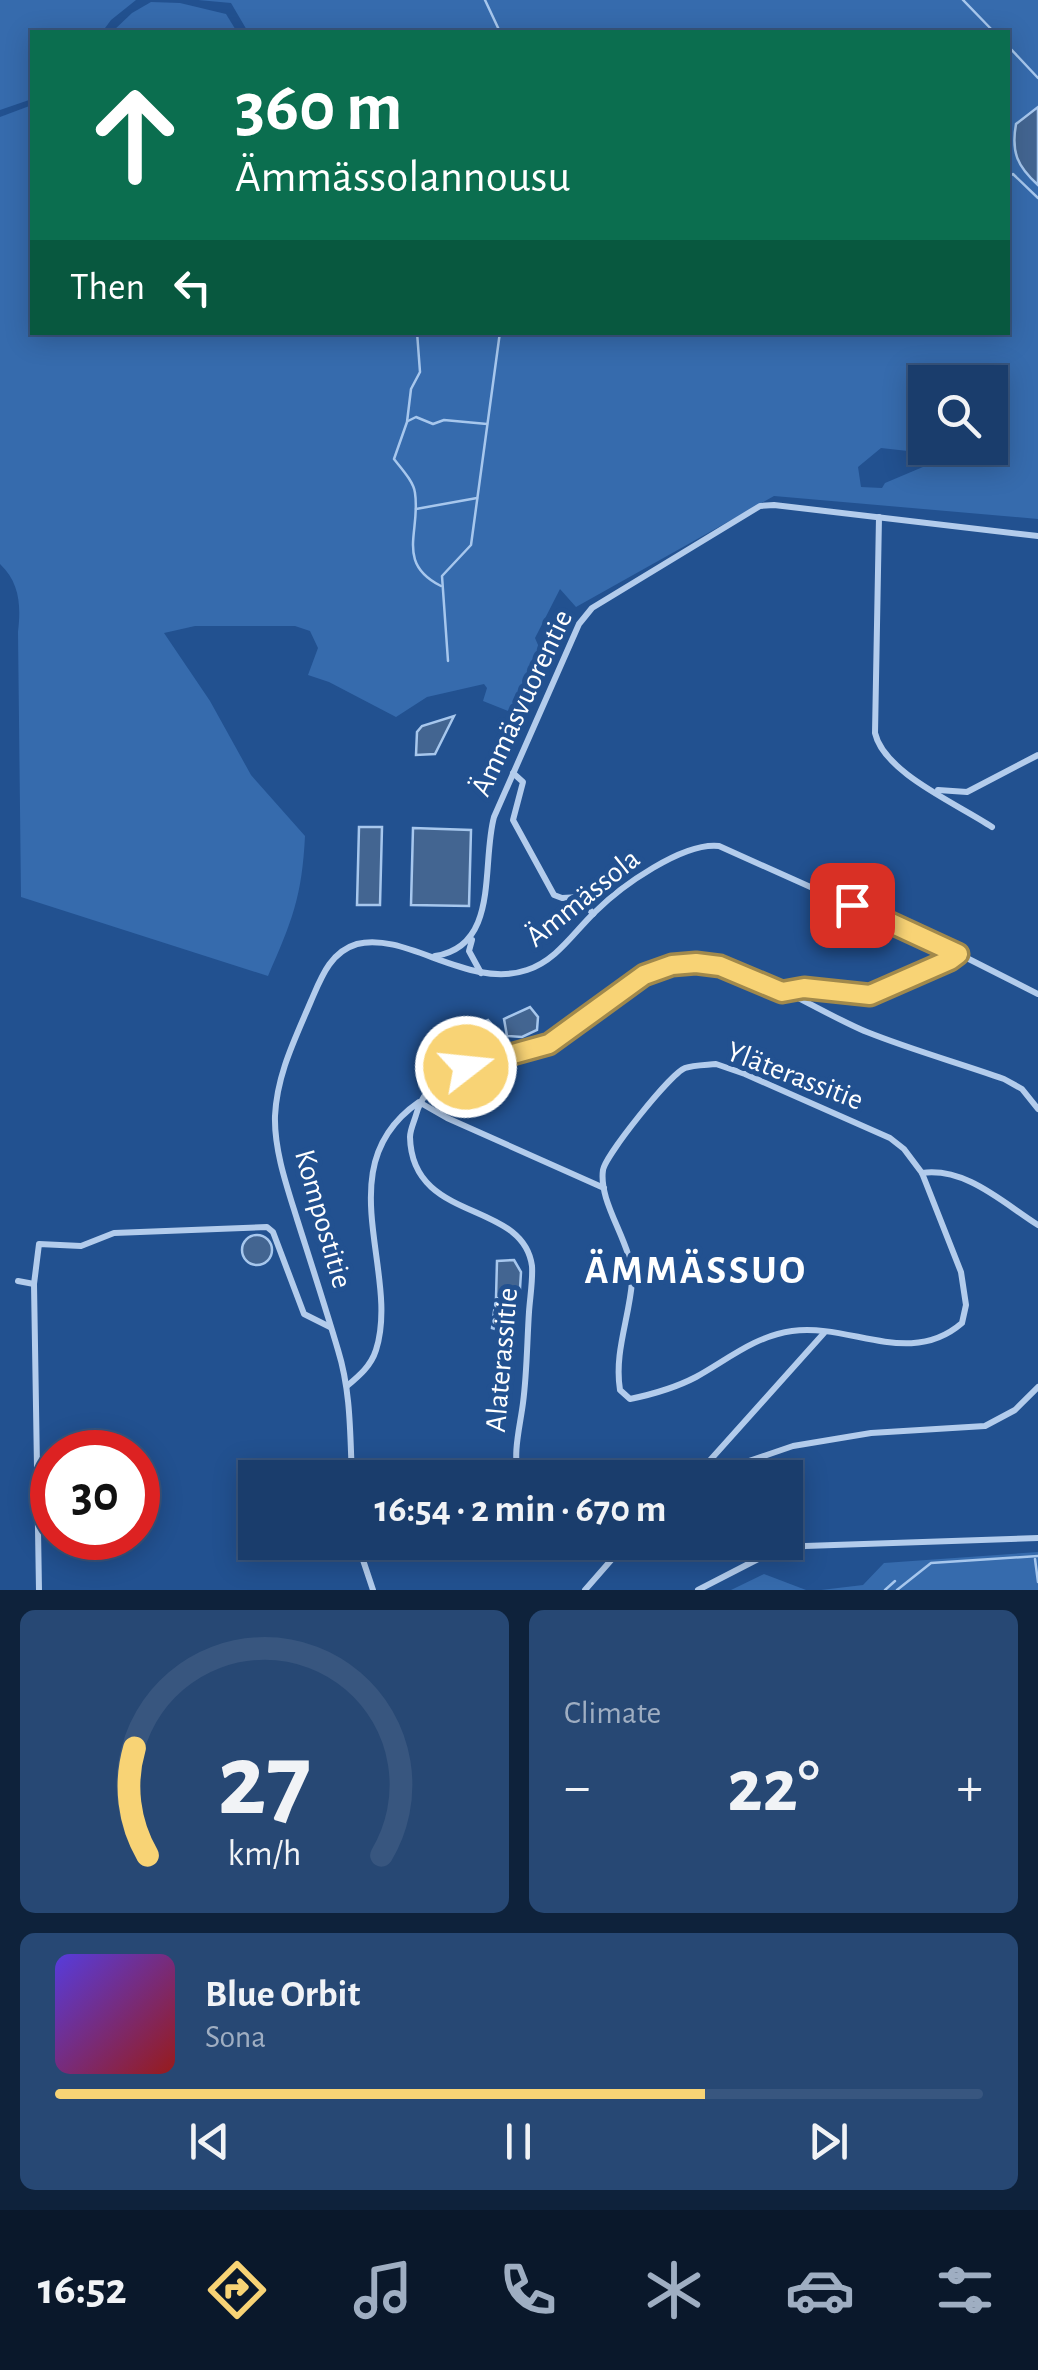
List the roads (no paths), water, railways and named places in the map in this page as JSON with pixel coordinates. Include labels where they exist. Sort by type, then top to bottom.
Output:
[{"type":"street","name":"Ämmäsvuorentie","points":[[474,935],[482,913],[488,839],[512,773],[579,624],[592,608],[760,506],[774,504],[1038,536]]},
{"type":"street","points":[[879,517],[875,734],[886,758],[900,771],[992,827]]},
{"type":"street","points":[[932,789],[952,794],[966,792],[1038,755]]},
{"type":"street","points":[[512,773],[523,788],[513,820],[554,894],[562,898],[580,897],[593,914]]},
{"type":"street","name":"Ämmässola","points":[[424,955],[481,972],[513,974],[537,966],[558,951],[615,894],[663,863],[706,844],[719,846],[1038,994]]},
{"type":"street","points":[[424,955],[448,952],[474,935]]},
{"type":"street","points":[[474,935],[469,951],[481,972]]},
{"type":"street","name":"Kompostitie","points":[[351,1460],[347,1386],[284,1179],[275,1121],[277,1092],[286,1057],[333,959],[359,944],[378,943],[424,955]]},
{"type":"street","points":[[782,992],[804,988],[870,995],[958,954]]},
{"type":"street","points":[[347,1386],[368,1367],[378,1339],[380,1299],[370,1215],[376,1164],[395,1122],[445,1076],[488,1059],[549,1044],[644,975],[672,965],[720,966],[863,1030],[1004,1079],[1022,1089],[1038,1109]]},
{"type":"street","name":"Yläterassitie","points":[[716,1064],[890,1138],[904,1149],[922,1173],[961,1272],[966,1304],[962,1322],[942,1338],[909,1344],[796,1330],[771,1335],[694,1378],[660,1393],[630,1399],[620,1390],[617,1369],[632,1279],[605,1188],[603,1169],[610,1152],[666,1082],[685,1068],[716,1064]]},
{"type":"street","points":[[419,1102],[605,1188]]},
{"type":"street","name":"Alaterassitie","points":[[419,1102],[410,1136],[418,1170],[441,1198],[494,1220],[524,1243],[532,1266],[524,1396],[516,1460]]},
{"type":"street","points":[[922,1173],[937,1171],[962,1176],[1038,1225]]},
{"type":"street","points":[[39,1590],[34,1284],[39,1244],[81,1246],[114,1233],[266,1227],[273,1232],[304,1314],[330,1328]]},
{"type":"street","points":[[18,1281],[34,1284]]},
{"type":"street","points":[[713,1460],[824,1333]]},
{"type":"street","points":[[749,1460],[872,1433],[985,1426],[1015,1410],[1038,1387]]},
{"type":"street","points":[[698,1590],[762,1558],[805,1546],[1038,1538]]},
{"type":"street","points":[[363,1560],[373,1590]]},
{"type":"street","points":[[585,1590],[611,1560]]},
{"type":"waterway","points":[[485,0],[499,30]]},
{"type":"waterway","points":[[963,0],[992,30]]},
{"type":"waterway","points":[[1010,48],[1038,78]]},
{"type":"waterway","points":[[1010,176],[1013,174],[1038,198]]},
{"type":"waterway","points":[[417,335],[420,372],[411,389],[407,422],[394,459],[415,493],[413,545],[418,567],[441,586]]},
{"type":"waterway","points":[[448,661],[442,576],[471,545],[500,335]]},
{"type":"waterway","points":[[408,421],[416,417],[433,424],[444,420],[487,424]]},
{"type":"waterway","points":[[416,509],[477,498]]},
{"type":"waterway","points":[[897,1590],[931,1563],[1038,1556]]},
{"type":"waterway","points":[[1035,1559],[1038,1582]]},
{"type":"waterway","points":[[885,1590],[895,1581]]},
{"type":"district","name":"ÄMMÄSSUO","points":[[696,1271]]}]
